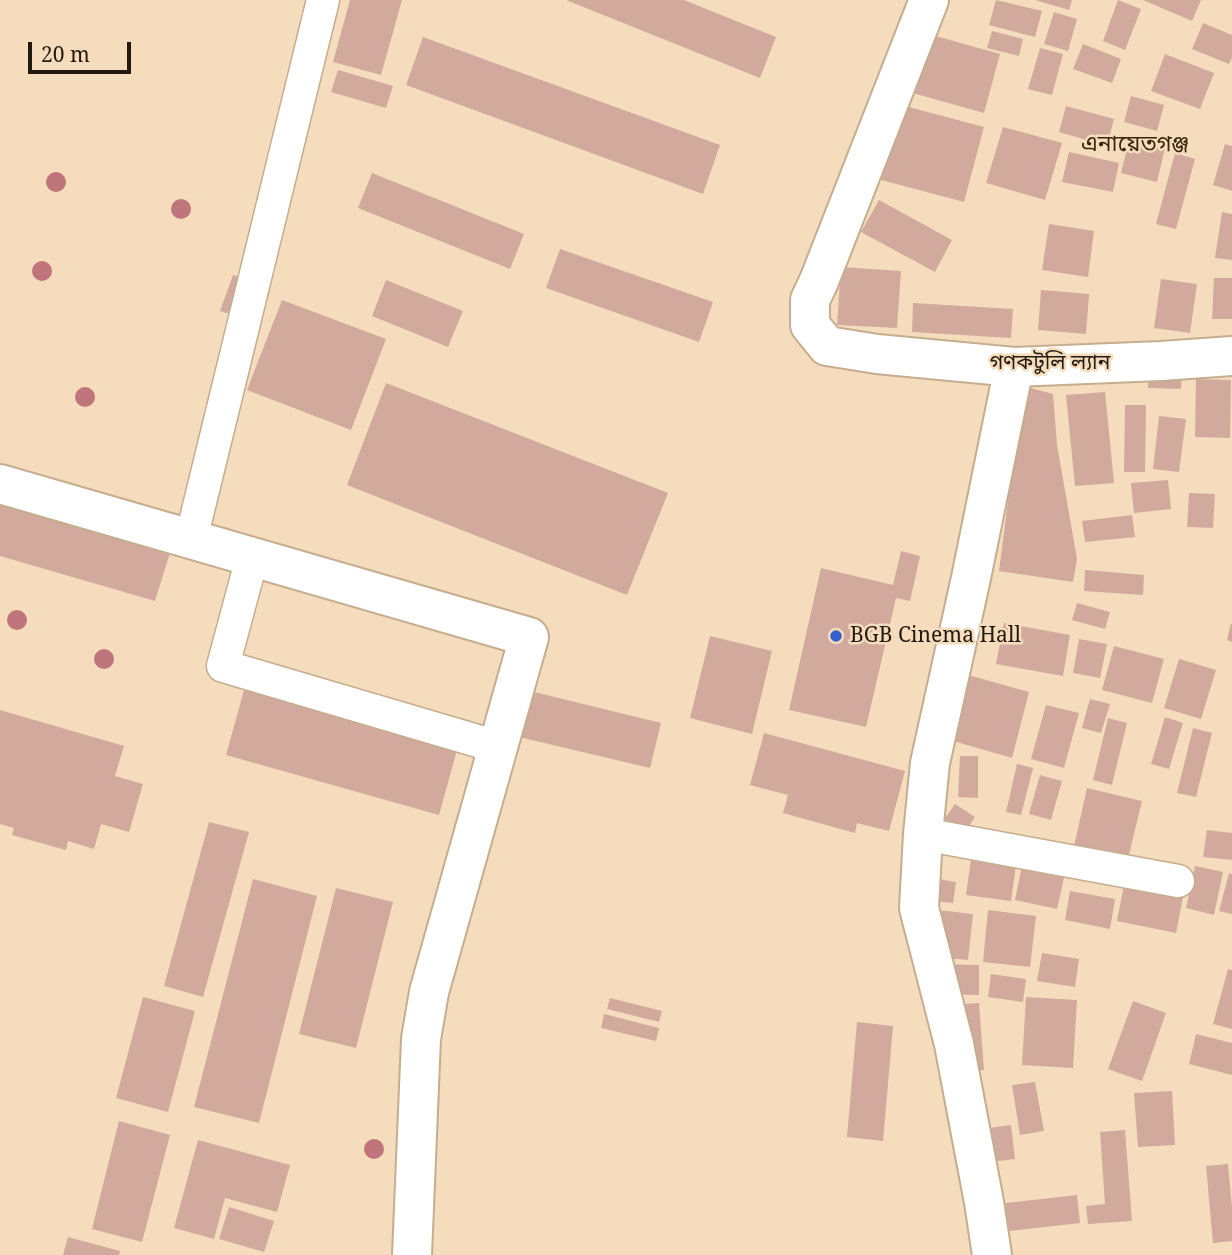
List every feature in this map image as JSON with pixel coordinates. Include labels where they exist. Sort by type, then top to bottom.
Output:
[{"type":"street","points":[[191,539],[323,0]]},
{"type":"street","name":"গণকটুলি ল্যান","points":[[929,0],[810,300],[810,326],[827,346],[877,354],[1014,367],[1232,356]]},
{"type":"street","points":[[992,1255],[985,1202],[954,1044],[919,908],[930,763],[1014,367]]},
{"type":"street","points":[[0,484],[529,637],[432,981],[421,1039],[412,1255]]},
{"type":"street","points":[[252,558],[223,666],[498,747]]},
{"type":"street","points":[[923,834],[1178,881]]},
{"type":"building","points":[[350,0],[402,0],[381,75],[333,62]]},
{"type":"building","points":[[566,0],[684,0],[776,37],[760,78]]},
{"type":"building","points":[[996,0],[1042,11],[1035,37],[989,25]]},
{"type":"building","points":[[1035,0],[1072,0],[1069,10]]},
{"type":"building","points":[[1118,0],[1141,9],[1125,50],[1103,41]]},
{"type":"building","points":[[1143,0],[1201,0],[1192,21]]},
{"type":"building","points":[[1054,12],[1077,19],[1068,51],[1044,44]]},
{"type":"building","points":[[1203,23],[1232,35],[1232,58],[1229,64],[1192,49]]},
{"type":"building","points":[[918,31],[1000,54],[984,113],[902,90]]},
{"type":"building","points":[[992,31],[1023,39],[1019,56],[987,48]]},
{"type":"building","points":[[423,37],[720,145],[703,194],[406,85]]},
{"type":"building","points":[[1083,44],[1121,59],[1112,83],[1073,69]]},
{"type":"building","points":[[1040,48],[1063,54],[1052,95],[1028,89]]},
{"type":"building","points":[[1165,54],[1214,73],[1200,109],[1151,91]]},
{"type":"building","points":[[338,70],[393,86],[386,108],[331,92]]},
{"type":"building","points":[[1131,96],[1164,105],[1157,131],[1124,122]]},
{"type":"building","points":[[890,102],[984,127],[964,202],[870,177]]},
{"type":"building","points":[[1066,106],[1114,119],[1107,146],[1059,132]]},
{"type":"building","points":[[1003,127],[1062,143],[1045,200],[986,183]]},
{"type":"building","points":[[1130,136],[1166,144],[1157,182],[1121,173]]},
{"type":"building","points":[[1225,144],[1232,146],[1232,191],[1213,185]]},
{"type":"building","points":[[1069,152],[1119,163],[1113,192],[1062,182]]},
{"type":"building","points":[[1175,153],[1195,159],[1176,229],[1156,224]]},
{"type":"building","points":[[372,173],[524,234],[510,269],[358,208]]},
{"type":"building","points":[[879,200],[952,240],[935,272],[861,232]]},
{"type":"building","points":[[1222,212],[1232,214],[1232,260],[1215,258]]},
{"type":"building","points":[[1049,224],[1094,231],[1088,277],[1042,270]]},
{"type":"building","points":[[560,249],[713,302],[699,342],[546,288]]},
{"type":"building","points":[[841,267],[901,271],[897,328],[837,325]]},
{"type":"building","points":[[233,275],[252,281],[239,317],[220,311]]},
{"type":"building","points":[[1214,278],[1232,278],[1232,319],[1212,319]]},
{"type":"building","points":[[1161,279],[1197,284],[1190,333],[1154,328]]},
{"type":"building","points":[[386,280],[463,311],[448,347],[372,316]]},
{"type":"building","points":[[1041,290],[1089,294],[1086,334],[1038,330]]},
{"type":"building","points":[[282,300],[386,339],[351,430],[247,390]]},
{"type":"building","points":[[913,303],[1013,309],[1011,338],[912,332]]},
{"type":"building","points":[[1149,365],[1182,366],[1181,389],[1148,388]]},
{"type":"building","points":[[1196,379],[1231,380],[1230,438],[1195,437]]},
{"type":"building","points":[[386,383],[668,493],[627,595],[347,485]]},
{"type":"building","points":[[1023,386],[1053,394],[1057,445],[1077,559],[1073,582],[999,571]]},
{"type":"building","points":[[1105,392],[1114,483],[1075,486],[1066,395]]},
{"type":"building","points":[[1125,405],[1146,405],[1145,472],[1124,472]]},
{"type":"building","points":[[1159,416],[1186,419],[1179,472],[1153,469]]},
{"type":"building","points":[[1168,480],[1171,509],[1134,513],[1131,483]]},
{"type":"building","points":[[0,493],[173,543],[155,601],[0,556]]},
{"type":"building","points":[[1189,493],[1215,494],[1213,528],[1187,527]]},
{"type":"building","points":[[1132,515],[1135,537],[1085,542],[1082,521]]},
{"type":"building","points":[[901,551],[920,556],[910,601],[896,598],[866,727],[789,710],[821,568],[893,585]]},
{"type":"building","points":[[1085,570],[1144,575],[1143,595],[1084,591]]},
{"type":"building","points":[[1077,603],[1110,612],[1105,629],[1072,620]]},
{"type":"building","points":[[1004,623],[1070,635],[1063,676],[996,664]]},
{"type":"building","points":[[1232,624],[1232,642],[1227,640]]},
{"type":"building","points":[[710,636],[772,651],[752,734],[690,718]]},
{"type":"building","points":[[1079,639],[1107,644],[1100,678],[1073,673]]},
{"type":"building","points":[[1114,646],[1164,659],[1152,703],[1102,690]]},
{"type":"building","points":[[1179,659],[1216,670],[1201,719],[1164,708]]},
{"type":"building","points":[[968,675],[1029,692],[1012,758],[950,740]]},
{"type":"building","points":[[244,690],[457,750],[439,815],[226,755]]},
{"type":"building","points":[[530,691],[661,723],[650,768],[519,737]]},
{"type":"building","points":[[1090,699],[1110,704],[1101,733],[1082,728]]},
{"type":"building","points":[[1046,705],[1079,713],[1064,768],[1031,759]]},
{"type":"building","points":[[0,710],[124,746],[115,776],[143,784],[129,832],[101,824],[94,849],[68,841],[66,850],[12,835],[14,828],[0,824]]},
{"type":"building","points":[[1165,717],[1183,723],[1169,769],[1151,764]]},
{"type":"building","points":[[1108,718],[1127,723],[1112,785],[1093,780]]},
{"type":"building","points":[[1193,728],[1212,733],[1196,797],[1177,793]]},
{"type":"building","points":[[764,733],[905,771],[889,831],[857,823],[855,833],[783,813],[788,795],[750,785]]},
{"type":"building","points":[[960,756],[978,756],[978,798],[958,797]]},
{"type":"building","points":[[1017,764],[1033,768],[1021,815],[1006,812]]},
{"type":"building","points":[[1040,775],[1062,781],[1051,820],[1029,814]]},
{"type":"building","points":[[1087,788],[1142,801],[1127,863],[1073,851]]},
{"type":"building","points":[[955,804],[975,817],[964,834],[944,820]]},
{"type":"building","points":[[209,822],[249,832],[203,997],[164,986]]},
{"type":"building","points":[[1207,830],[1232,833],[1232,860],[1203,857]]},
{"type":"building","points":[[972,852],[1017,858],[1011,901],[966,895]]},
{"type":"building","points":[[1023,860],[1066,869],[1057,909],[1015,900]]},
{"type":"building","points":[[1195,866],[1223,872],[1214,915],[1186,908]]},
{"type":"building","points":[[1229,873],[1232,874],[1232,914],[1219,911]]},
{"type":"building","points":[[932,878],[956,882],[953,903],[928,900]]},
{"type":"building","points":[[253,879],[317,896],[259,1123],[194,1107]]},
{"type":"building","points":[[1124,885],[1183,897],[1176,933],[1117,921]]},
{"type":"building","points":[[336,888],[393,902],[356,1048],[299,1034]]},
{"type":"building","points":[[1070,891],[1115,899],[1110,929],[1065,920]]},
{"type":"building","points":[[929,909],[973,914],[968,960],[924,956]]},
{"type":"building","points":[[988,910],[1036,916],[1030,967],[983,962]]},
{"type":"building","points":[[1042,953],[1079,959],[1075,987],[1037,981]]},
{"type":"building","points":[[935,964],[979,965],[979,995],[934,994]]},
{"type":"building","points":[[1228,969],[1232,970],[1232,1029],[1213,1024]]},
{"type":"building","points":[[991,974],[1026,979],[1023,1002],[988,997]]},
{"type":"building","points":[[143,997],[195,1011],[168,1112],[116,1098]]},
{"type":"building","points":[[1026,997],[1077,1000],[1073,1068],[1022,1065]]},
{"type":"building","points":[[610,998],[662,1011],[659,1022],[607,1009]]},
{"type":"building","points":[[1133,1001],[1166,1013],[1142,1081],[1108,1069]]},
{"type":"building","points":[[979,1003],[984,1070],[943,1072],[938,1006]]},
{"type":"building","points":[[604,1014],[659,1028],[656,1041],[601,1028]]},
{"type":"building","points":[[857,1022],[893,1026],[883,1141],[847,1137]]},
{"type":"building","points":[[1196,1034],[1232,1043],[1232,1075],[1189,1064]]},
{"type":"building","points":[[1035,1082],[1044,1131],[1020,1135],[1012,1085]]},
{"type":"building","points":[[1172,1091],[1175,1145],[1138,1147],[1134,1093]]},
{"type":"building","points":[[119,1121],[170,1135],[142,1242],[92,1229]]},
{"type":"building","points":[[1011,1125],[1015,1159],[973,1164],[968,1131]]},
{"type":"building","points":[[1125,1130],[1132,1221],[1088,1224],[1086,1206],[1105,1204],[1100,1132]]},
{"type":"building","points":[[198,1140],[290,1165],[277,1212],[225,1198],[214,1239],[174,1228]]},
{"type":"building","points":[[1228,1164],[1232,1241],[1213,1243],[1206,1166]]},
{"type":"building","points":[[1077,1195],[1080,1223],[983,1234],[980,1206]]},
{"type":"building","points":[[229,1207],[274,1221],[264,1252],[219,1239]]},
{"type":"building","points":[[68,1237],[120,1251],[119,1255],[63,1255]]},
{"type":"place","name":"BGB Cinema Hall","points":[[836,636]]},
{"type":"district","name":"এনায়েতগঞ্জ","points":[[1135,144]]}]
